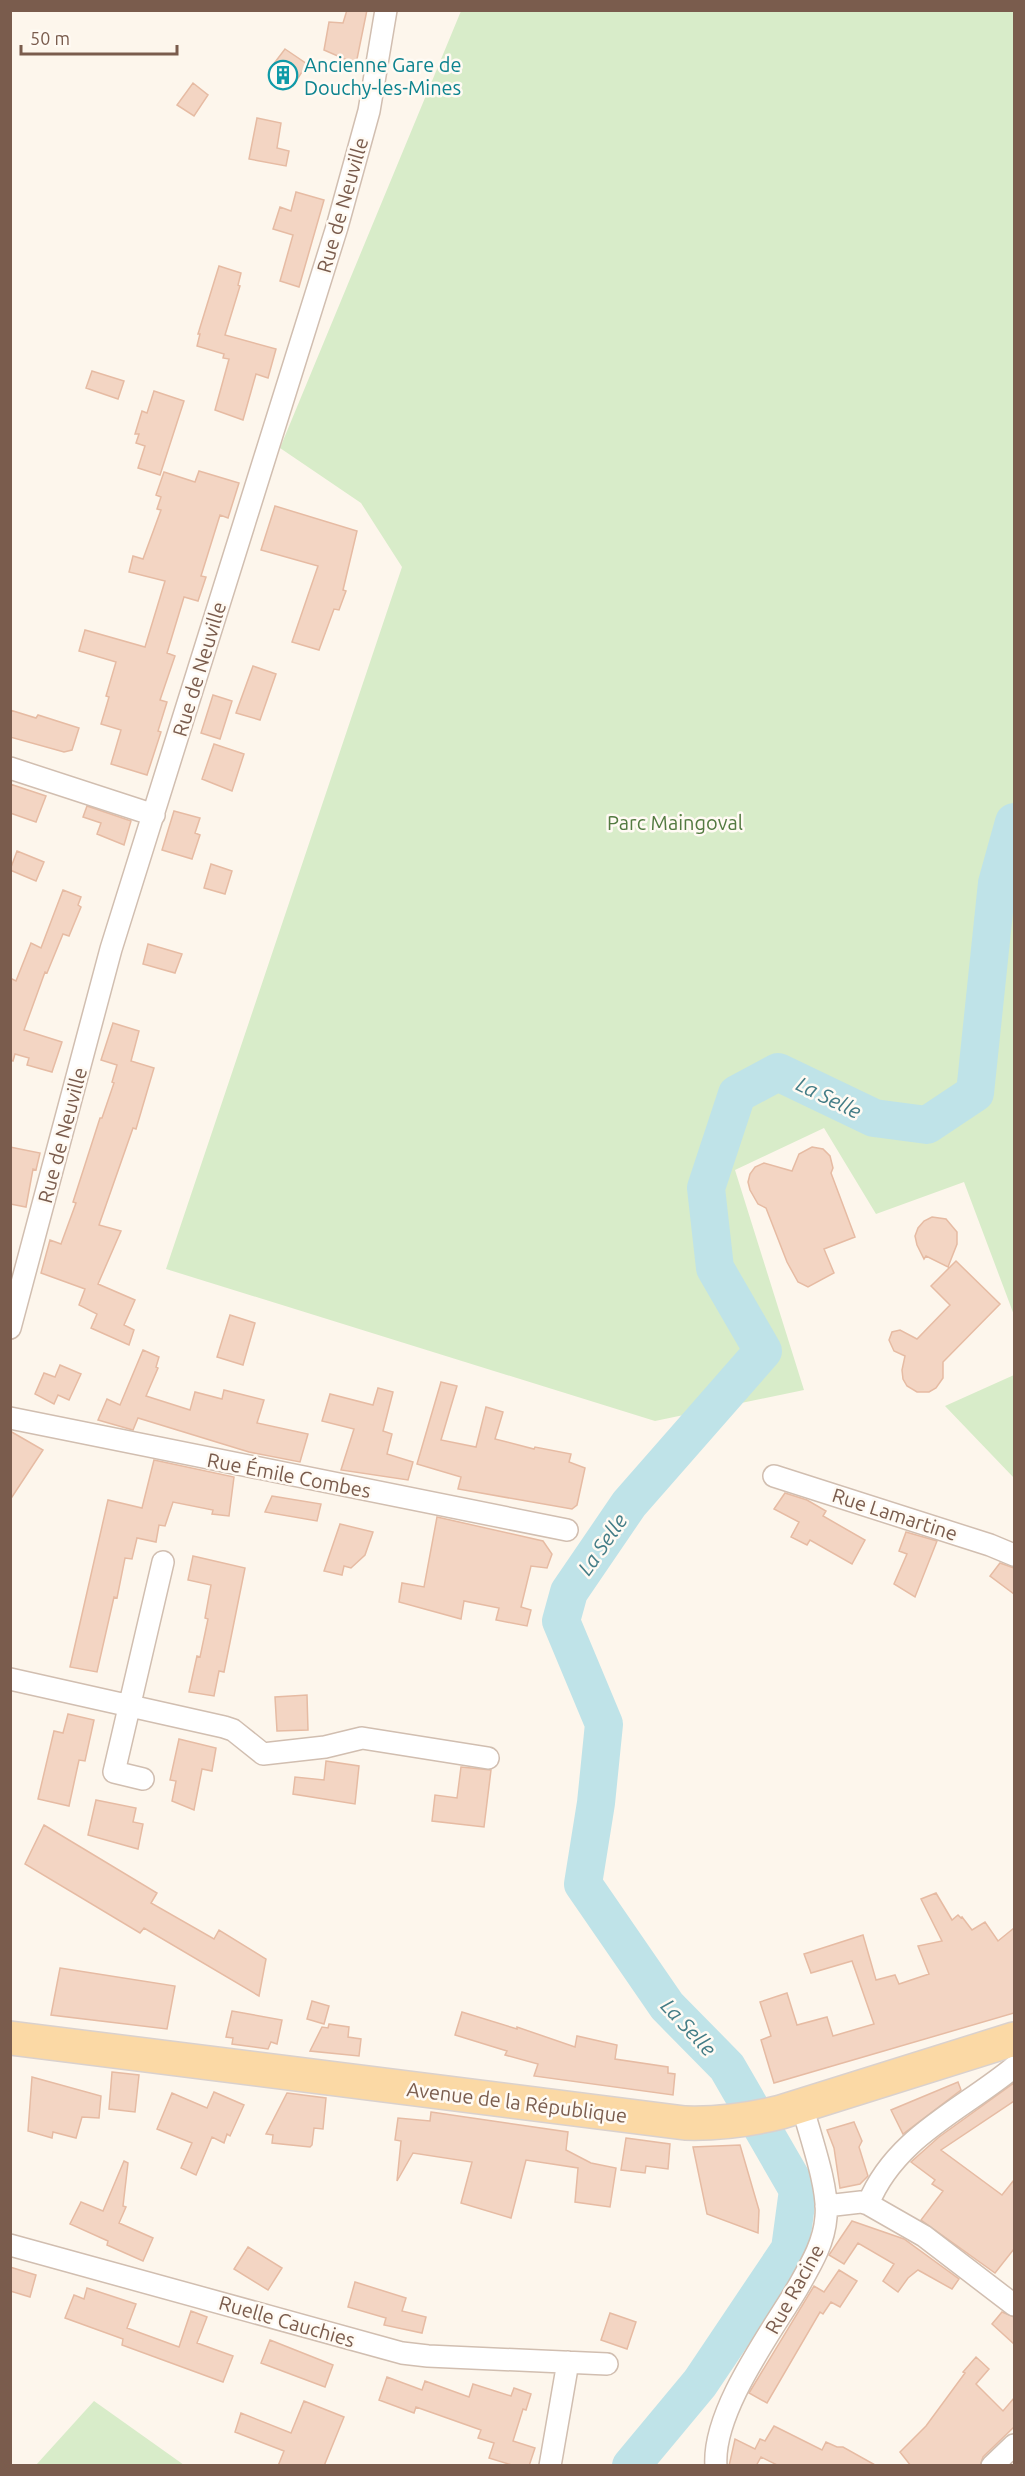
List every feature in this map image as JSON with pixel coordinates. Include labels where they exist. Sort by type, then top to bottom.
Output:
[{"type":"main road","name":"Avenue de la République","points":[[10,2038],[685,2123],[724,2122],[792,2109],[1014,2039]]},
{"type":"street","name":"Rue de Neuville","points":[[10,1328],[111,949],[337,227],[369,111],[386,10]]},
{"type":"street","points":[[10,768],[154,814]]},
{"type":"street","name":"Rue Émile Combes","points":[[10,1418],[567,1530]]},
{"type":"street","name":"Rue Lamartine","points":[[774,1476],[990,1545],[1014,1555]]},
{"type":"street","points":[[143,1779],[114,1772],[163,1562]]},
{"type":"street","points":[[10,1679],[224,1727],[233,1730],[263,1754],[325,1747],[362,1738],[488,1758]]},
{"type":"street","points":[[868,2204],[880,2180],[915,2139],[933,2124],[986,2090],[1014,2067]]},
{"type":"street","name":"Rue Racine","points":[[716,2466],[717,2448],[729,2407],[740,2384],[812,2263],[825,2226],[826,2206],[792,2109]]},
{"type":"street","points":[[826,2206],[861,2202],[868,2204],[924,2236],[1014,2305]]},
{"type":"street","name":"Ruelle Cauchies","points":[[10,2245],[402,2353],[607,2364]]},
{"type":"street","points":[[550,2466],[568,2362]]},
{"type":"street","points":[[992,2466],[1014,2445]]},
{"type":"green space","name":"Parc Maingoval","points":[[461,11],[1014,11],[1014,1315],[964,1182],[876,1214],[824,1128],[735,1170],[804,1390],[655,1421],[166,1269],[402,567],[361,503],[280,448]]},
{"type":"green space","points":[[1014,1375],[1014,1478],[945,1406]]},
{"type":"green space","points":[[94,2401],[184,2465],[36,2465]]},
{"type":"building","points":[[347,10],[367,10],[356,64],[324,50],[329,22],[343,23]]},
{"type":"building","points":[[285,49],[307,64],[293,86],[269,70]]},
{"type":"building","points":[[193,83],[208,95],[194,116],[177,105]]},
{"type":"building","points":[[257,118],[281,123],[277,148],[289,151],[286,166],[249,159]]},
{"type":"building","points":[[296,192],[324,200],[299,287],[280,281],[293,235],[273,229],[280,207],[291,211]]},
{"type":"building","points":[[219,266],[241,273],[238,285],[240,286],[225,335],[276,349],[268,378],[256,374],[243,420],[215,410],[229,359],[223,358],[224,354],[197,346],[200,334],[198,334]]},
{"type":"building","points":[[92,371],[124,381],[118,399],[86,388]]},
{"type":"building","points":[[154,391],[184,401],[160,475],[138,468],[145,446],[136,443],[139,434],[135,434],[142,411],[147,413]]},
{"type":"building","points":[[199,471],[239,483],[228,518],[220,515],[201,576],[206,577],[198,601],[184,597],[167,653],[175,656],[160,700],[167,702],[158,731],[161,732],[147,775],[111,764],[121,730],[101,724],[116,662],[79,651],[85,630],[145,647],[165,581],[129,572],[133,556],[143,559],[161,510],[157,509],[161,497],[156,495],[164,472],[195,482]]},
{"type":"building","points":[[275,506],[357,531],[343,590],[346,591],[339,610],[334,609],[319,650],[292,642],[318,566],[261,550]]},
{"type":"building","points":[[253,666],[276,674],[260,720],[236,713]]},
{"type":"building","points":[[213,695],[232,701],[220,739],[201,733]]},
{"type":"building","points":[[10,710],[36,718],[38,715],[79,728],[72,750],[64,752],[10,737]]},
{"type":"building","points":[[214,744],[244,754],[232,791],[202,779]]},
{"type":"building","points":[[10,784],[46,796],[36,822],[10,813]]},
{"type":"building","points":[[87,806],[131,821],[124,845],[97,834],[101,823],[83,817]]},
{"type":"building","points":[[174,811],[200,818],[195,833],[200,835],[192,859],[162,850]]},
{"type":"building","points":[[17,851],[44,862],[36,881],[10,870]]},
{"type":"building","points":[[211,864],[232,871],[225,894],[204,888]]},
{"type":"building","points":[[63,890],[81,897],[78,905],[81,907],[69,936],[63,934],[47,973],[45,972],[24,1030],[62,1042],[52,1072],[27,1065],[29,1058],[15,1054],[13,1061],[10,1060],[10,978],[16,981],[31,943],[41,948]]},
{"type":"building","points":[[148,944],[182,954],[175,973],[143,964]]},
{"type":"building","points":[[113,1023],[139,1031],[131,1061],[154,1068],[136,1129],[133,1128],[99,1225],[121,1231],[98,1284],[135,1300],[124,1325],[134,1330],[129,1345],[91,1328],[97,1314],[79,1305],[85,1289],[41,1273],[50,1240],[61,1244],[76,1203],[73,1202],[100,1118],[102,1118],[114,1083],[112,1082],[117,1065],[101,1060]]},
{"type":"building","points":[[10,1147],[40,1153],[36,1170],[33,1169],[26,1207],[10,1204]]},
{"type":"building","points":[[812,1147],[823,1149],[830,1156],[833,1168],[831,1173],[855,1237],[824,1249],[834,1273],[808,1287],[798,1282],[787,1262],[766,1208],[758,1204],[748,1182],[755,1167],[764,1163],[792,1171],[799,1154]]},
{"type":"building","points":[[932,1217],[946,1219],[957,1232],[957,1244],[948,1267],[926,1256],[924,1259],[917,1245],[915,1236],[918,1228]]},
{"type":"building","points":[[956,1261],[1000,1304],[943,1362],[943,1378],[936,1388],[929,1392],[917,1392],[907,1386],[903,1379],[905,1356],[894,1351],[889,1340],[892,1332],[900,1330],[917,1339],[950,1305],[931,1286]]},
{"type":"building","points":[[230,1315],[255,1323],[243,1365],[217,1357]]},
{"type":"building","points":[[143,1350],[159,1357],[156,1367],[158,1368],[146,1396],[190,1410],[195,1392],[222,1399],[224,1390],[264,1400],[257,1423],[308,1434],[300,1462],[249,1452],[138,1418],[133,1430],[98,1420],[107,1399],[120,1405]]},
{"type":"building","points":[[60,1365],[81,1374],[69,1400],[58,1395],[54,1404],[35,1394],[44,1373],[55,1377]]},
{"type":"building","points":[[441,1382],[457,1386],[441,1440],[476,1447],[486,1407],[503,1412],[495,1439],[534,1449],[535,1447],[571,1454],[569,1462],[585,1468],[577,1505],[572,1509],[458,1489],[461,1477],[417,1464]]},
{"type":"building","points":[[378,1388],[393,1392],[383,1431],[392,1434],[387,1454],[413,1462],[408,1480],[341,1470],[354,1429],[322,1421],[330,1394],[373,1405]]},
{"type":"building","points":[[10,1431],[43,1450],[10,1500]]},
{"type":"building","points":[[154,1460],[234,1477],[229,1516],[212,1514],[213,1510],[173,1502],[165,1526],[159,1525],[156,1542],[137,1538],[132,1559],[125,1558],[97,1672],[70,1667],[108,1500],[142,1508]]},
{"type":"building","points":[[785,1493],[807,1500],[826,1511],[823,1516],[865,1540],[852,1564],[810,1540],[807,1545],[791,1537],[799,1522],[774,1509]]},
{"type":"building","points":[[272,1496],[321,1504],[317,1521],[265,1512]]},
{"type":"building","points":[[437,1517],[543,1541],[552,1554],[547,1568],[531,1566],[521,1607],[531,1610],[527,1626],[496,1620],[499,1608],[464,1601],[461,1619],[399,1602],[402,1583],[424,1587]]},
{"type":"building","points":[[340,1524],[373,1532],[365,1555],[351,1568],[344,1566],[342,1575],[324,1571]]},
{"type":"building","points":[[906,1532],[937,1541],[915,1597],[894,1584],[907,1554],[899,1551]]},
{"type":"building","points":[[193,1556],[245,1568],[224,1672],[219,1671],[214,1696],[189,1692],[197,1656],[200,1657],[208,1619],[205,1618],[211,1585],[188,1580]]},
{"type":"building","points":[[1000,1563],[1014,1568],[1014,1594],[990,1576]]},
{"type":"building","points":[[307,1695],[308,1730],[277,1731],[275,1697]]},
{"type":"building","points":[[68,1714],[94,1720],[85,1761],[79,1760],[69,1806],[38,1799],[54,1731],[63,1733]]},
{"type":"building","points":[[179,1739],[216,1748],[212,1771],[202,1769],[194,1810],[172,1801],[176,1781],[170,1780]]},
{"type":"building","points":[[326,1761],[359,1766],[355,1804],[293,1794],[295,1777],[324,1780]]},
{"type":"building","points":[[461,1767],[491,1770],[484,1827],[432,1821],[435,1795],[457,1798]]},
{"type":"building","points":[[96,1800],[136,1808],[133,1822],[143,1824],[138,1849],[88,1835]]},
{"type":"building","points":[[44,1825],[157,1893],[151,1903],[214,1939],[219,1930],[266,1959],[259,1996],[144,1928],[140,1933],[25,1864]]},
{"type":"building","points":[[936,1893],[952,1920],[958,1915],[962,1917],[972,1930],[985,1922],[998,1941],[1014,1928],[1014,2013],[774,2083],[761,2040],[771,2036],[760,2002],[787,1993],[797,2025],[827,2017],[833,2036],[874,2024],[852,1961],[811,1973],[804,1954],[863,1935],[876,1980],[895,1975],[899,1984],[929,1974],[918,1946],[942,1941],[921,1899]]},
{"type":"building","points":[[60,1968],[175,1986],[167,2029],[51,2015]]},
{"type":"building","points":[[312,2001],[329,2006],[324,2024],[307,2019]]},
{"type":"building","points":[[232,2011],[282,2020],[277,2044],[271,2042],[268,2049],[232,2044],[233,2038],[226,2037]]},
{"type":"building","points":[[462,2012],[517,2029],[517,2027],[575,2047],[577,2036],[617,2045],[615,2059],[668,2067],[668,2073],[675,2074],[673,2095],[534,2076],[538,2064],[505,2055],[507,2051],[455,2035]]},
{"type":"building","points":[[329,2024],[349,2027],[348,2037],[361,2039],[359,2056],[310,2051],[322,2027],[328,2028]]},
{"type":"building","points":[[112,2072],[139,2075],[135,2112],[109,2109]]},
{"type":"building","points":[[32,2077],[101,2096],[99,2118],[82,2117],[76,2138],[53,2132],[52,2138],[28,2131]]},
{"type":"building","points":[[958,2082],[961,2090],[903,2134],[891,2110]]},
{"type":"building","points":[[1014,2083],[1014,2101],[941,2150],[1002,2195],[1014,2180],[1014,2249],[995,2273],[921,2220],[943,2191],[932,2184],[935,2180],[911,2162],[939,2137]]},
{"type":"building","points":[[214,2092],[244,2105],[230,2136],[227,2134],[224,2143],[212,2137],[196,2175],[181,2168],[192,2143],[157,2129],[172,2093],[207,2108]]},
{"type":"building","points":[[287,2093],[326,2098],[323,2129],[314,2128],[310,2147],[272,2143],[273,2135],[266,2134]]},
{"type":"building","points":[[431,2112],[568,2132],[566,2150],[591,2163],[616,2168],[610,2207],[575,2202],[578,2168],[526,2160],[511,2218],[461,2203],[472,2162],[413,2153],[397,2181],[401,2141],[395,2140],[398,2118],[430,2121]]},
{"type":"building","points":[[854,2122],[862,2141],[859,2147],[868,2176],[860,2184],[840,2188],[834,2148],[827,2130]]},
{"type":"building","points":[[626,2138],[670,2144],[668,2169],[646,2166],[645,2173],[621,2170]]},
{"type":"building","points":[[740,2145],[759,2210],[758,2233],[707,2214],[693,2147]]},
{"type":"building","points":[[124,2161],[128,2163],[123,2206],[126,2207],[119,2223],[153,2238],[143,2261],[107,2245],[108,2241],[70,2224],[81,2202],[103,2211]]},
{"type":"building","points":[[852,2221],[904,2239],[959,2279],[952,2289],[918,2270],[908,2278],[898,2292],[883,2281],[894,2264],[858,2243],[844,2264],[829,2255]]},
{"type":"building","points":[[248,2247],[282,2268],[268,2290],[234,2269]]},
{"type":"building","points":[[10,2267],[36,2275],[30,2297],[10,2291]]},
{"type":"building","points":[[839,2270],[857,2281],[840,2307],[831,2302],[823,2314],[820,2312],[767,2403],[749,2393],[814,2286],[824,2292]]},
{"type":"building","points":[[355,2282],[406,2298],[402,2311],[426,2317],[422,2333],[384,2325],[386,2318],[348,2307]]},
{"type":"building","points":[[87,2288],[136,2304],[127,2328],[179,2347],[191,2311],[207,2317],[197,2343],[233,2356],[223,2382],[122,2345],[123,2339],[65,2318],[74,2295],[84,2299]]},
{"type":"building","points":[[1002,2312],[1014,2317],[1014,2344],[992,2324]]},
{"type":"building","points":[[610,2313],[636,2322],[627,2349],[601,2340]]},
{"type":"building","points":[[270,2340],[333,2365],[325,2387],[261,2363]]},
{"type":"building","points":[[976,2357],[989,2369],[976,2384],[1003,2411],[1014,2398],[1014,2427],[983,2457],[980,2466],[911,2466],[900,2452],[926,2426]]},
{"type":"building","points":[[387,2377],[422,2390],[425,2381],[469,2397],[473,2384],[511,2396],[514,2388],[531,2394],[526,2410],[523,2409],[513,2441],[535,2448],[529,2466],[515,2466],[489,2458],[494,2443],[478,2438],[481,2430],[416,2407],[414,2413],[379,2400]]},
{"type":"building","points":[[304,2401],[344,2417],[324,2466],[278,2466],[284,2451],[235,2432],[241,2413],[291,2433]]},
{"type":"building","points":[[774,2426],[822,2450],[826,2442],[843,2447],[877,2466],[779,2466],[761,2457],[756,2466],[729,2466],[735,2439],[755,2449],[760,2439],[765,2441]]},
{"type":"waterway","name":"La Selle","points":[[631,2466],[700,2383],[790,2249],[798,2190],[727,2067],[667,2006],[583,1884],[596,1803],[604,1724],[561,1621],[569,1592],[629,1504],[763,1351],[715,1268],[706,1188],[737,1094],[778,1072],[874,1118],[927,1125],[975,1093],[997,883],[1014,822]]},
{"type":"place","name":"Ancienne Gare de Douchy-les-Mines","points":[[283,75]]}]
